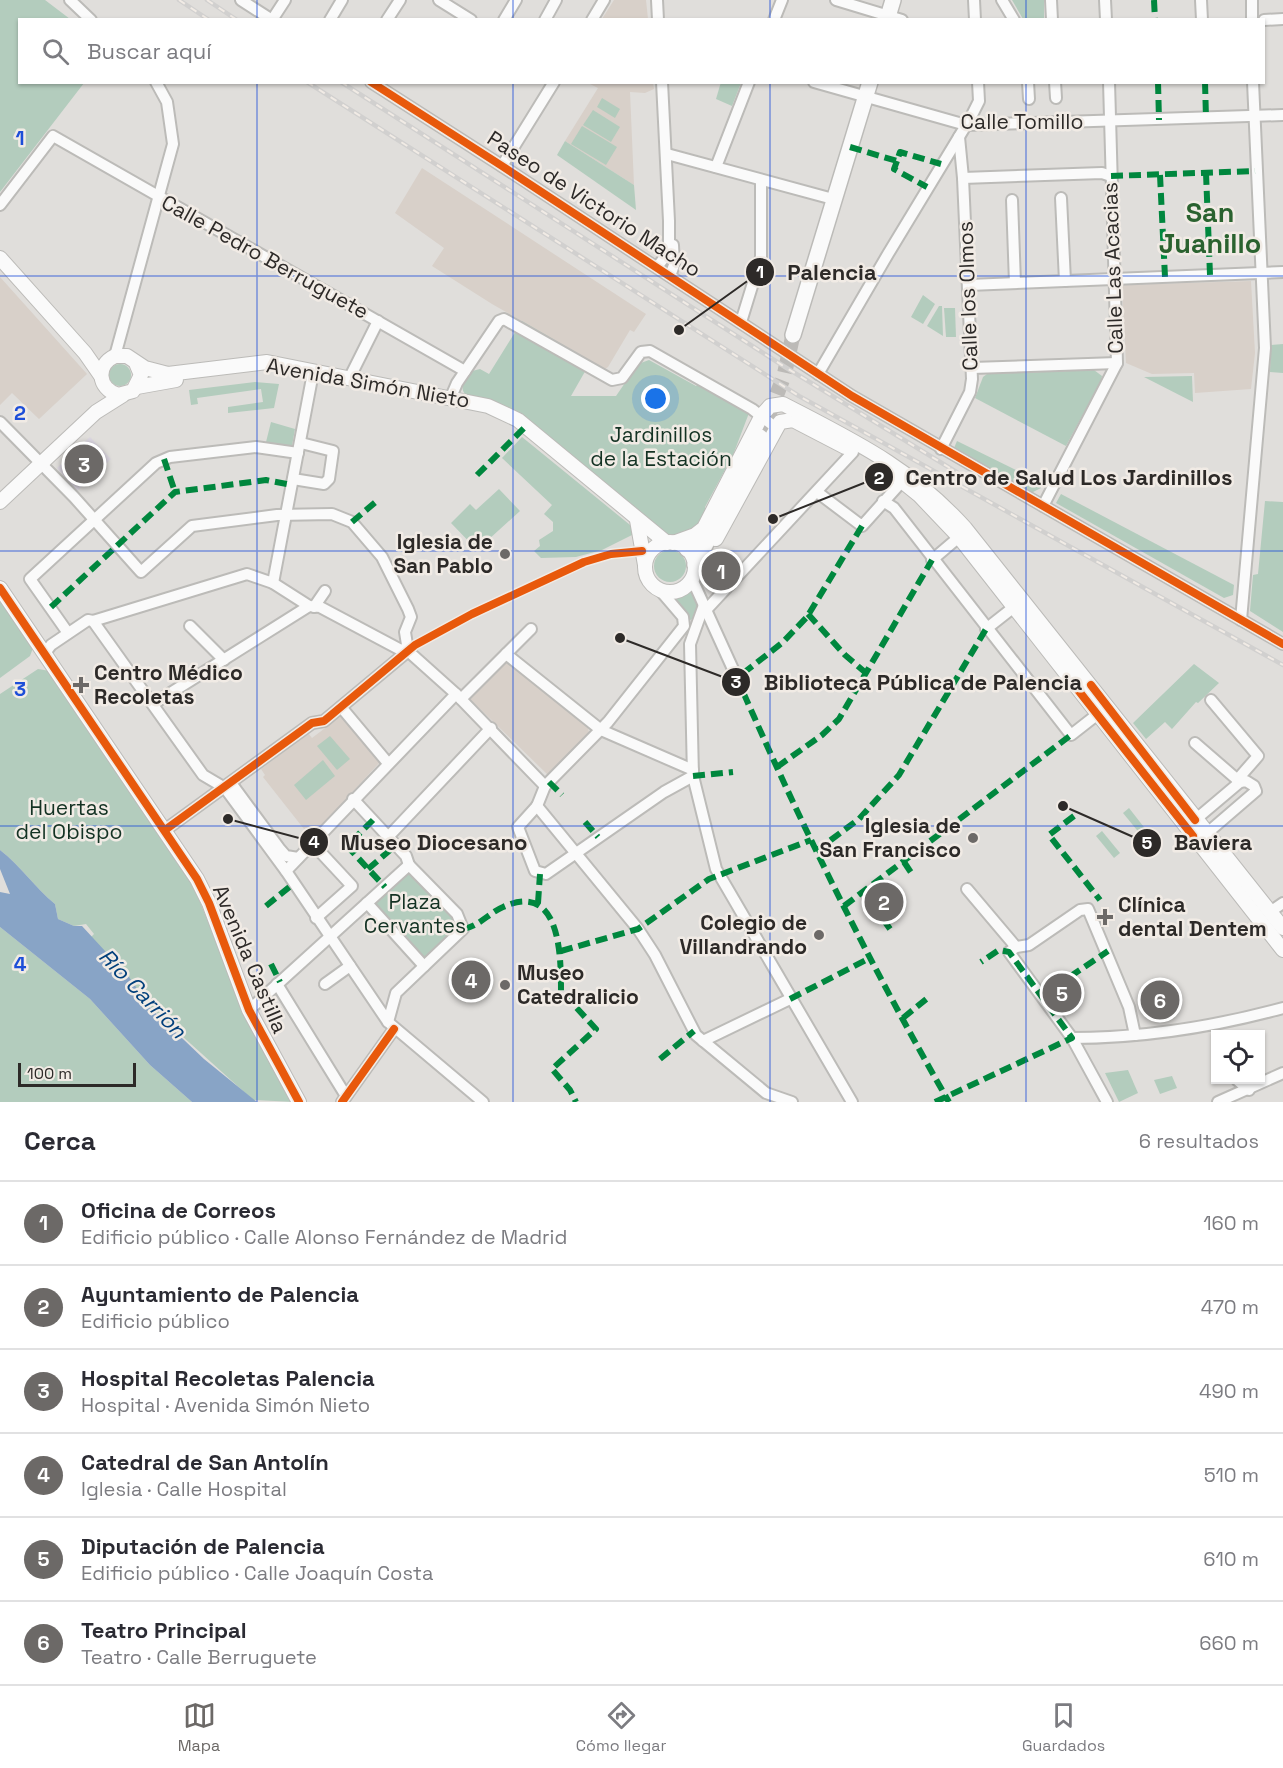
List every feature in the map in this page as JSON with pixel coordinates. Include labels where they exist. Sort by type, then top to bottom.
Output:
[{"type":"highway","points":[[893,0],[893,18]]},
{"type":"highway","points":[[793,335],[868,90]]},
{"type":"highway","points":[[694,573],[712,530],[760,437]]},
{"type":"highway","points":[[676,545],[702,542],[712,530]]},
{"type":"main road","points":[[0,258],[85,353],[112,393],[123,395]]},
{"type":"main road","points":[[0,502],[96,412],[137,387],[141,375],[134,361],[85,353]]},
{"type":"main road","points":[[96,412],[102,381],[102,367],[111,358]]},
{"type":"main road","name":"Avenida Simón Nieto","points":[[134,361],[154,372],[168,374],[267,362],[451,397],[496,409],[518,420],[524,428],[637,520],[676,545]]},
{"type":"main road","name":"Avenida Simón Nieto","points":[[137,387],[246,371],[312,378],[413,398],[488,414],[524,428]]},
{"type":"main road","points":[[312,378],[343,381],[350,377],[355,384],[372,386],[378,391]]},
{"type":"main road","points":[[413,398],[424,396],[444,400],[451,397],[456,402],[481,407],[488,414]]},
{"type":"main road","points":[[645,570],[647,559],[653,550],[676,545],[695,535],[709,522],[766,410],[783,404],[889,461],[959,537],[1014,607],[1195,820],[1199,835],[1283,928]]},
{"type":"main road","points":[[637,520],[645,570],[650,581],[660,589],[678,591],[694,573],[716,539],[775,427],[786,419],[793,420],[905,478],[938,499],[964,528],[1199,835],[1283,951]]},
{"type":"main road","points":[[676,545],[694,573]]},
{"type":"main road","name":"Avenida Castilla","points":[[0,588],[165,830],[209,903],[249,1010],[299,1102]]},
{"type":"street","points":[[70,0],[89,18]]},
{"type":"street","points":[[241,0],[269,18]]},
{"type":"street","points":[[273,18],[285,0]]},
{"type":"street","points":[[331,18],[342,0]]},
{"type":"street","points":[[388,18],[400,0]]},
{"type":"street","points":[[439,0],[457,5],[469,18]]},
{"type":"street","points":[[505,18],[516,0]]},
{"type":"street","points":[[545,18],[556,0]]},
{"type":"street","points":[[593,18],[604,0]]},
{"type":"street","points":[[657,0],[658,18]]},
{"type":"street","points":[[775,18],[782,0]]},
{"type":"street","points":[[836,0],[893,18]]},
{"type":"street","points":[[974,0],[975,18]]},
{"type":"street","points":[[1002,0],[1013,18]]},
{"type":"street","points":[[1051,0],[1052,18]]},
{"type":"street","points":[[1105,0],[1106,18]]},
{"type":"street","points":[[1201,0],[1202,18]]},
{"type":"street","points":[[1251,0],[1252,18]]},
{"type":"street","points":[[1265,20],[1283,19]]},
{"type":"street","points":[[111,358],[122,336],[173,144],[167,102],[157,84]]},
{"type":"street","name":"Paseo de Victorio Macho","points":[[374,84],[819,374],[941,449],[1283,644]]},
{"type":"street","points":[[502,166],[553,84]]},
{"type":"street","points":[[657,267],[669,252],[667,154],[662,84]]},
{"type":"street","points":[[716,167],[748,84]]},
{"type":"street","name":"Calle Tomillo","points":[[828,84],[868,90],[966,125],[1283,115]]},
{"type":"street","points":[[819,374],[966,125],[978,101],[978,84]]},
{"type":"street","points":[[1028,84],[1029,99]]},
{"type":"street","points":[[1055,84],[1056,98]]},
{"type":"street","name":"Calle Las Acacias","points":[[1043,506],[1117,363],[1109,84]]},
{"type":"street","points":[[1241,620],[1265,348],[1253,84]]},
{"type":"street","name":"Calle Pedro Berruguete","points":[[0,205],[53,136],[65,145],[465,371]]},
{"type":"street","name":"Calle los Olmos","points":[[941,449],[970,392],[972,368],[962,154],[958,138]]},
{"type":"street","points":[[949,152],[962,154]]},
{"type":"street","points":[[667,154],[833,199]]},
{"type":"street","points":[[963,178],[1102,172],[1111,176]]},
{"type":"street","points":[[741,322],[761,257],[761,181]]},
{"type":"street","points":[[1061,198],[1065,281]]},
{"type":"street","points":[[1012,200],[1015,283]]},
{"type":"street","points":[[669,221],[674,265],[670,276]]},
{"type":"street","points":[[969,285],[1283,272]]},
{"type":"street","points":[[350,377],[378,321]]},
{"type":"street","points":[[451,397],[465,371],[499,321],[509,321],[612,380],[622,378],[641,352],[650,351],[766,410],[775,427]]},
{"type":"street","points":[[122,336],[134,361]]},
{"type":"street","points":[[972,368],[1117,363]]},
{"type":"street","points":[[273,583],[312,378]]},
{"type":"street","points":[[0,422],[42,464],[141,572],[192,526],[286,515],[332,514],[343,517],[356,526],[382,557],[410,614],[411,620],[405,632],[408,651]]},
{"type":"street","points":[[68,633],[30,579],[164,459],[256,447],[332,450],[329,479],[324,484],[293,479]]},
{"type":"street","points":[[852,1102],[718,875],[693,773],[690,644],[705,607],[818,492],[853,452]]},
{"type":"street","points":[[818,492],[862,526],[905,478]]},
{"type":"street","points":[[883,501],[894,508],[932,560],[1071,735],[1102,711]]},
{"type":"street","points":[[932,560],[959,537]]},
{"type":"street","points":[[694,573],[705,607],[737,678]]},
{"type":"street","points":[[45,653],[68,633],[88,620],[93,621],[248,574],[273,583],[312,606],[320,607],[418,658],[490,728],[545,786]]},
{"type":"street","points":[[660,589],[682,616],[684,626],[601,730],[545,786],[537,806],[518,825],[535,871],[546,874],[693,773]]},
{"type":"street","points":[[153,704],[312,606],[325,591]]},
{"type":"street","points":[[986,629],[1014,607]]},
{"type":"street","points":[[93,621],[203,775],[228,786],[286,856],[298,858]]},
{"type":"street","points":[[190,626],[224,660]]},
{"type":"street","points":[[286,871],[387,762],[531,629]]},
{"type":"street","points":[[165,830],[312,723],[324,720],[408,651]]},
{"type":"street","points":[[506,654],[601,730],[693,773]]},
{"type":"street","points":[[1195,820],[1239,781],[1258,756],[1211,700]]},
{"type":"street","points":[[337,710],[387,762]]},
{"type":"street","points":[[388,837],[490,728]]},
{"type":"street","points":[[1195,742],[1239,781],[1249,781],[1256,791],[1199,835]]},
{"type":"street","points":[[228,786],[391,1025],[483,1102]]},
{"type":"street","points":[[335,1102],[344,1099],[391,1025],[396,993],[463,929],[457,914],[410,865],[406,856],[353,799]]},
{"type":"street","points":[[537,806],[638,929],[655,955],[696,1035],[763,1097],[792,1102]]},
{"type":"street","points":[[312,843],[352,886],[316,918]]},
{"type":"street","points":[[249,1010],[410,865]]},
{"type":"street","points":[[967,889],[1013,950],[1072,1038],[1107,1102]]},
{"type":"street","points":[[367,903],[424,966]]},
{"type":"street","points":[[1270,912],[1283,903]]},
{"type":"street","points":[[1013,950],[1029,945],[1080,910],[1088,909],[1129,1007],[1135,1035]]},
{"type":"street","points":[[325,984],[350,966]]},
{"type":"street","points":[[277,984],[344,1099]]},
{"type":"street","points":[[703,1041],[790,999]]},
{"type":"street","points":[[1072,1038],[1225,1029],[1283,1008]]},
{"type":"street","points":[[1218,1102],[1234,1099],[1249,1090],[1278,1080],[1283,1073]]},
{"type":"street","points":[[1242,1084],[1249,1090]]},
{"type":"shaded area","points":[[614,0],[646,0],[648,18],[603,18]]},
{"type":"shaded area","points":[[590,84],[653,84],[654,89],[645,93],[630,92],[634,185],[565,141],[598,88]]},
{"type":"shaded area","points":[[422,168],[646,314],[634,332],[630,330],[608,367],[605,369],[492,304],[432,266],[444,248],[395,213]]},
{"type":"shaded area","points":[[0,277],[87,374],[39,419],[12,393],[0,405]]},
{"type":"shaded area","points":[[1251,281],[1255,353],[1251,389],[1195,393],[1194,373],[1152,374],[1126,363],[1122,285]]},
{"type":"shaded area","points":[[90,437],[111,459],[77,491],[57,468]]},
{"type":"shaded area","points":[[507,659],[588,726],[589,734],[586,738],[549,776],[468,697]]},
{"type":"shaded area","points":[[341,716],[380,762],[312,836],[263,777],[265,775],[261,769],[308,733],[312,738]]},
{"type":"green space","points":[[0,0],[45,0],[69,18],[18,18],[18,84],[83,84],[0,192]]},
{"type":"green space","points":[[1012,0],[1044,0],[1044,18],[1022,18]]},
{"type":"green space","points":[[720,84],[741,84],[732,106],[716,99]]},
{"type":"green space","points":[[602,98],[620,109],[615,118],[597,107]]},
{"type":"green space","points":[[593,110],[620,127],[611,142],[583,125]]},
{"type":"green space","points":[[582,126],[617,147],[606,165],[571,144]]},
{"type":"green space","points":[[565,141],[634,185],[636,210],[557,155]]},
{"type":"green space","points":[[923,295],[935,304],[923,324],[911,317]]},
{"type":"green space","points":[[939,306],[942,306],[943,336],[927,326]]},
{"type":"green space","points":[[944,308],[955,308],[956,337],[946,337]]},
{"type":"green space","name":"Jardinillos de la Estación","points":[[522,321],[591,361],[571,396],[616,396],[638,364],[649,360],[696,386],[699,383],[749,413],[733,455],[705,507],[706,515],[701,527],[674,536],[663,534],[527,424],[467,397],[462,388],[468,372],[480,369],[489,374]]},
{"type":"green space","points":[[1283,344],[1283,373],[1270,372],[1271,345]]},
{"type":"green space","points":[[120,364],[128,367],[131,375],[128,383],[120,386],[112,383],[109,375],[112,367]]},
{"type":"green space","points":[[1094,370],[1102,376],[1101,381],[1066,446],[975,398],[983,377],[987,374]]},
{"type":"green space","points":[[1192,376],[1193,402],[1144,377]]},
{"type":"green space","points":[[255,382],[279,384],[274,408],[228,413],[228,407],[263,402],[261,389],[197,398],[198,404],[191,405],[189,390]]},
{"type":"green space","points":[[271,422],[295,429],[292,446],[266,442]]},
{"type":"green space","points":[[522,437],[635,529],[636,533],[602,550],[576,557],[541,558],[534,551],[540,546],[539,540],[553,531],[553,522],[544,514],[552,505],[502,458]]},
{"type":"green space","points":[[957,441],[1036,480],[1041,484],[1041,488],[1031,493],[954,448]]},
{"type":"green space","points":[[499,489],[520,511],[477,550],[451,523],[470,504],[476,510]]},
{"type":"green space","points":[[1061,494],[1234,585],[1233,595],[1224,598],[1056,503]]},
{"type":"green space","points":[[1265,501],[1283,502],[1283,632],[1250,611],[1253,575],[1258,574]]},
{"type":"green space","points":[[670,550],[682,554],[686,566],[682,578],[670,582],[658,578],[654,566],[658,554]]},
{"type":"green space","points":[[692,587],[699,602],[696,618],[687,621],[672,600]]},
{"type":"green space","points":[[0,596],[33,648],[30,656],[0,678]]},
{"type":"green space","points":[[1194,664],[1219,683],[1198,703],[1196,702],[1172,729],[1165,722],[1146,739],[1133,723]]},
{"type":"green space","name":"Huertas del Obispo","points":[[38,669],[50,671],[192,882],[249,1024],[295,1102],[253,1100],[140,998],[138,990],[91,937],[94,934],[86,924],[74,926],[58,919],[55,904],[0,850],[0,694]]},
{"type":"green space","points":[[330,736],[350,759],[337,770],[317,746]]},
{"type":"green space","points":[[323,760],[335,776],[306,800],[294,785]]},
{"type":"green space","points":[[1129,808],[1147,831],[1141,835],[1123,813]]},
{"type":"green space","points":[[1102,831],[1120,853],[1114,858],[1096,836]]},
{"type":"green space","name":"Plaza Cervantes","points":[[409,871],[455,917],[456,927],[425,957],[415,953],[374,904]]},
{"type":"green space","points":[[0,927],[90,999],[150,1065],[192,1102],[0,1102]]},
{"type":"green space","points":[[1128,1070],[1138,1093],[1119,1102],[1105,1073]]},
{"type":"green space","points":[[1172,1076],[1177,1088],[1160,1094],[1154,1080]]},
{"type":"water","points":[[0,850],[55,904],[58,919],[74,926],[82,926],[129,977],[138,990],[140,998],[204,1059],[257,1102],[192,1102],[150,1065],[90,999],[0,927],[0,892],[10,894],[0,869]]},
{"type":"tunnel","points":[[760,437],[784,376],[793,335]]},
{"type":"railway","points":[[179,0],[206,18]]},
{"type":"railway","points":[[207,0],[234,18]]},
{"type":"railway","points":[[310,84],[799,396],[1283,665]]},
{"type":"railway","points":[[344,84],[785,367],[963,476]]},
{"type":"marked path","points":[[1154,0],[1155,18]]},
{"type":"marked path","points":[[1158,84],[1159,120]]},
{"type":"marked path","points":[[1205,84],[1206,118]]},
{"type":"marked path","points":[[850,147],[897,161],[900,152],[941,164]]},
{"type":"marked path","points":[[897,161],[894,169],[927,187]]},
{"type":"marked path","points":[[1111,176],[1255,171]]},
{"type":"marked path","points":[[1206,173],[1210,275]]},
{"type":"marked path","points":[[1160,175],[1165,277]]},
{"type":"marked path","points":[[477,475],[524,428]]},
{"type":"marked path","points":[[164,459],[175,492]]},
{"type":"marked path","points":[[51,607],[175,492],[266,480],[292,485]]},
{"type":"marked path","points":[[352,522],[378,500]]},
{"type":"marked path","points":[[862,526],[807,617],[782,643],[737,678],[837,893],[891,998],[949,1102]]},
{"type":"marked path","points":[[777,767],[822,735],[839,719],[932,560]]},
{"type":"marked path","points":[[808,614],[845,655],[866,673]]},
{"type":"marked path","points":[[816,851],[859,819],[899,775],[986,629]]},
{"type":"marked path","points":[[844,906],[1071,735]]},
{"type":"marked path","points":[[693,776],[733,772]]},
{"type":"marked path","points":[[549,782],[562,795]]},
{"type":"marked path","points":[[1074,816],[1049,835],[1100,900]]},
{"type":"marked path","points":[[373,820],[347,846],[385,887]]},
{"type":"marked path","points":[[585,822],[598,837]]},
{"type":"marked path","points":[[561,951],[638,929],[709,879],[811,840]]},
{"type":"marked path","points":[[368,869],[396,845]]},
{"type":"marked path","points":[[904,862],[912,874]]},
{"type":"marked path","points":[[538,903],[540,874]]},
{"type":"marked path","points":[[266,906],[293,884]]},
{"type":"marked path","points":[[864,892],[890,929]]},
{"type":"marked path","points":[[463,929],[474,926],[503,907],[522,902],[536,904],[546,912],[558,941],[561,991],[596,1029],[552,1069],[570,1090],[576,1102]]},
{"type":"marked path","points":[[935,1102],[1072,1038],[1009,952],[999,950],[981,962]]},
{"type":"marked path","points":[[1040,997],[1108,951]]},
{"type":"marked path","points":[[790,999],[870,958]]},
{"type":"marked path","points":[[271,964],[280,982]]},
{"type":"marked path","points":[[903,1018],[930,996]]},
{"type":"marked path","points":[[660,1059],[694,1031]]},
{"type":"cycle path","points":[[374,84],[852,396],[1283,644]]},
{"type":"cycle path","points":[[165,830],[312,723],[324,721],[415,645],[472,614],[584,562],[611,554],[642,551]]},
{"type":"cycle path","points":[[0,588],[197,879],[209,903],[249,1010],[299,1102]]},
{"type":"cycle path","points":[[1091,685],[1195,820]]},
{"type":"cycle path","points":[[1078,690],[1193,836]]},
{"type":"cycle path","points":[[342,1102],[394,1029]]},
{"type":"place","name":"Palencia","points":[[679,330]]},
{"type":"place","name":"Hospital Recoletas Palencia","points":[[84,464]]},
{"type":"place","name":"Centro de Salud Los Jardinillos","points":[[773,519]]},
{"type":"place","name":"Iglesia de San Pablo","points":[[505,554]]},
{"type":"place","name":"Oficina de Correos","points":[[721,571]]},
{"type":"place","name":"Biblioteca Pública de Palencia","points":[[620,638]]},
{"type":"place","name":"Centro Médico Recoletas","points":[[81,685]]},
{"type":"place","name":"Baviera","points":[[1063,806]]},
{"type":"place","name":"Museo Diocesano","points":[[228,819]]},
{"type":"place","name":"Iglesia de San Francisco","points":[[973,838]]},
{"type":"place","name":"Ayuntamiento de Palencia","points":[[884,902]]},
{"type":"place","name":"Clínica dental Dentem","points":[[1105,917]]},
{"type":"place","name":"Colegio de Villandrando","points":[[819,935]]},
{"type":"place","name":"Catedral de San Antolín","points":[[471,980]]},
{"type":"place","name":"Museo Catedralicio","points":[[505,985]]},
{"type":"place","name":"Diputación de Palencia","points":[[1062,993]]},
{"type":"place","name":"Teatro Principal","points":[[1160,1000]]},
{"type":"district","name":"San Juanillo","points":[[1210,228]]},
{"type":"water label","name":"Río Carrión","points":[[143,993]]}]
